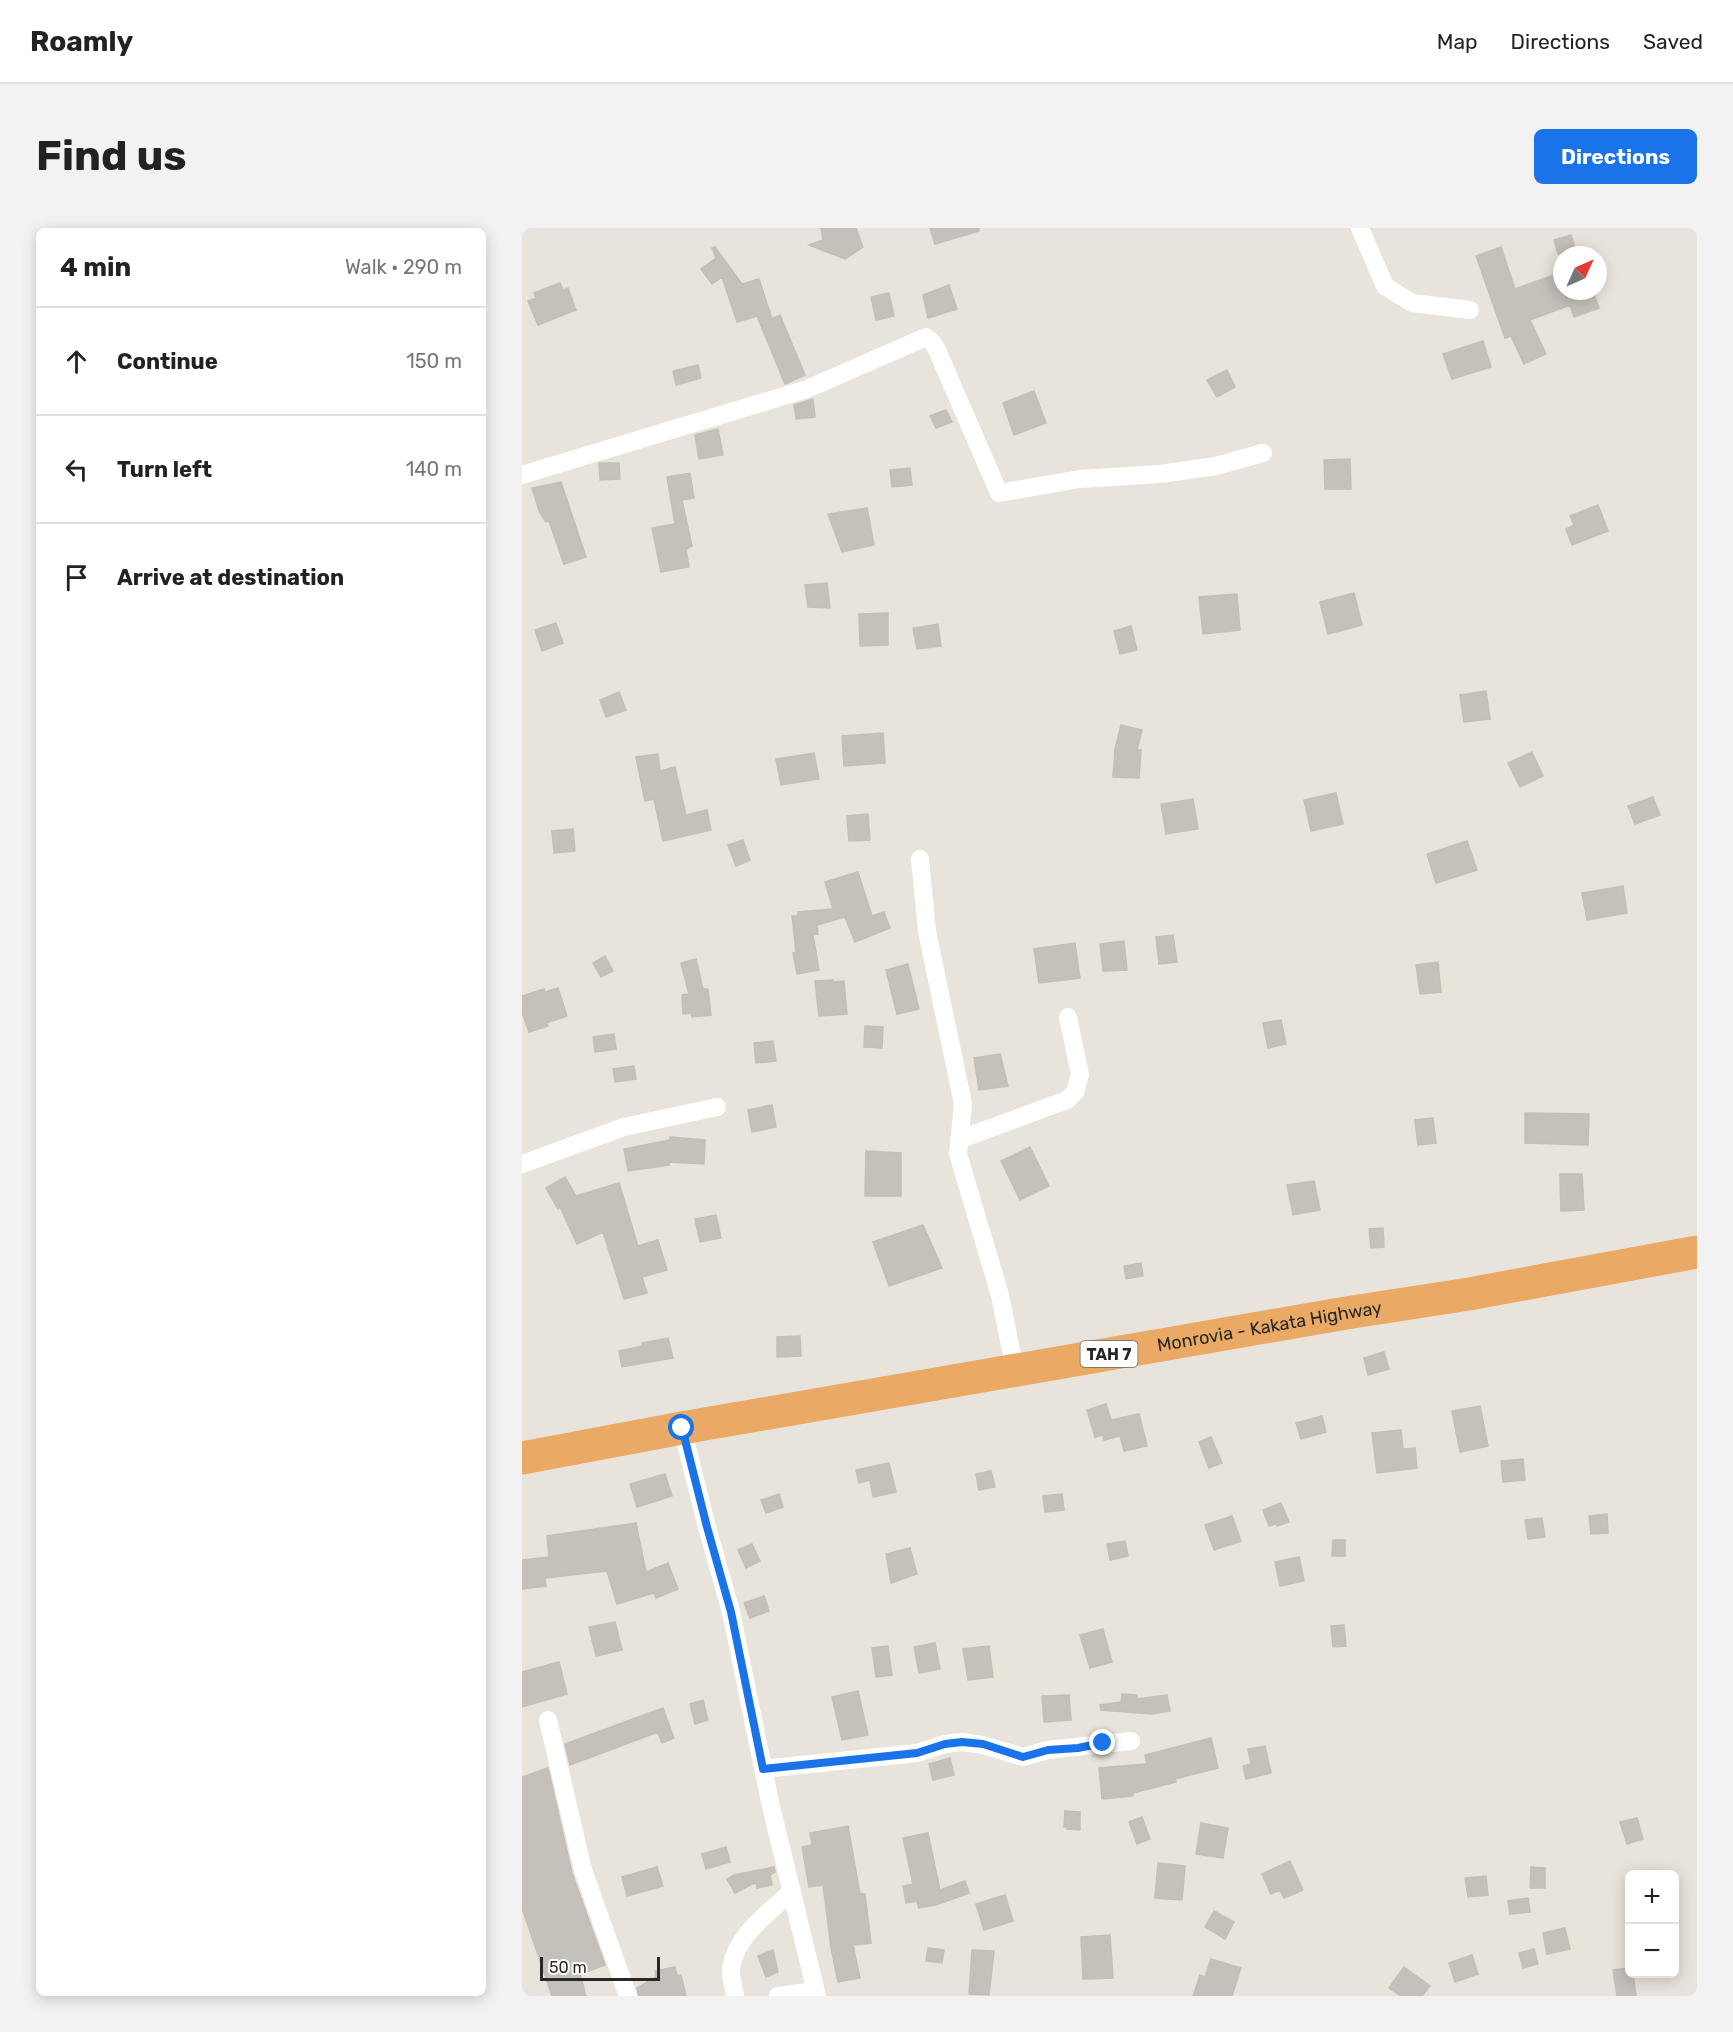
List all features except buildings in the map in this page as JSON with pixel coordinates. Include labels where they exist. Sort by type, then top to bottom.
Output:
[{"type":"highway","name":"Monrovia - Kakata Highway","points":[[522,1458],[1015,1370],[1469,1294],[1697,1252]]},
{"type":"street","points":[[1359,228],[1385,286],[1412,303],[1470,310]]},
{"type":"street","points":[[522,475],[807,389],[926,337],[937,350],[999,493],[1080,479],[1160,474],[1216,466],[1263,453]]},
{"type":"street","points":[[920,859],[927,931],[963,1104],[958,1154],[1000,1295],[1015,1370]]},
{"type":"street","points":[[961,1139],[1067,1100],[1075,1092],[1080,1075],[1068,1017]]},
{"type":"street","points":[[522,1164],[624,1127],[717,1107]]},
{"type":"street","points":[[682,1428],[731,1612],[763,1769],[816,1993],[778,1996]]},
{"type":"street","points":[[548,1720],[583,1869],[628,1996]]},
{"type":"street","points":[[763,1769],[917,1753],[945,1744],[962,1742],[983,1744],[1023,1757],[1048,1750],[1131,1741]]},
{"type":"street","points":[[735,1996],[731,1970],[736,1948],[753,1928],[792,1892]]},
{"type":"route","points":[[682,1428],[731,1612],[763,1769],[917,1753],[945,1744],[962,1742],[983,1744],[1023,1757],[1048,1750],[1087,1747],[1103,1743]]}]
